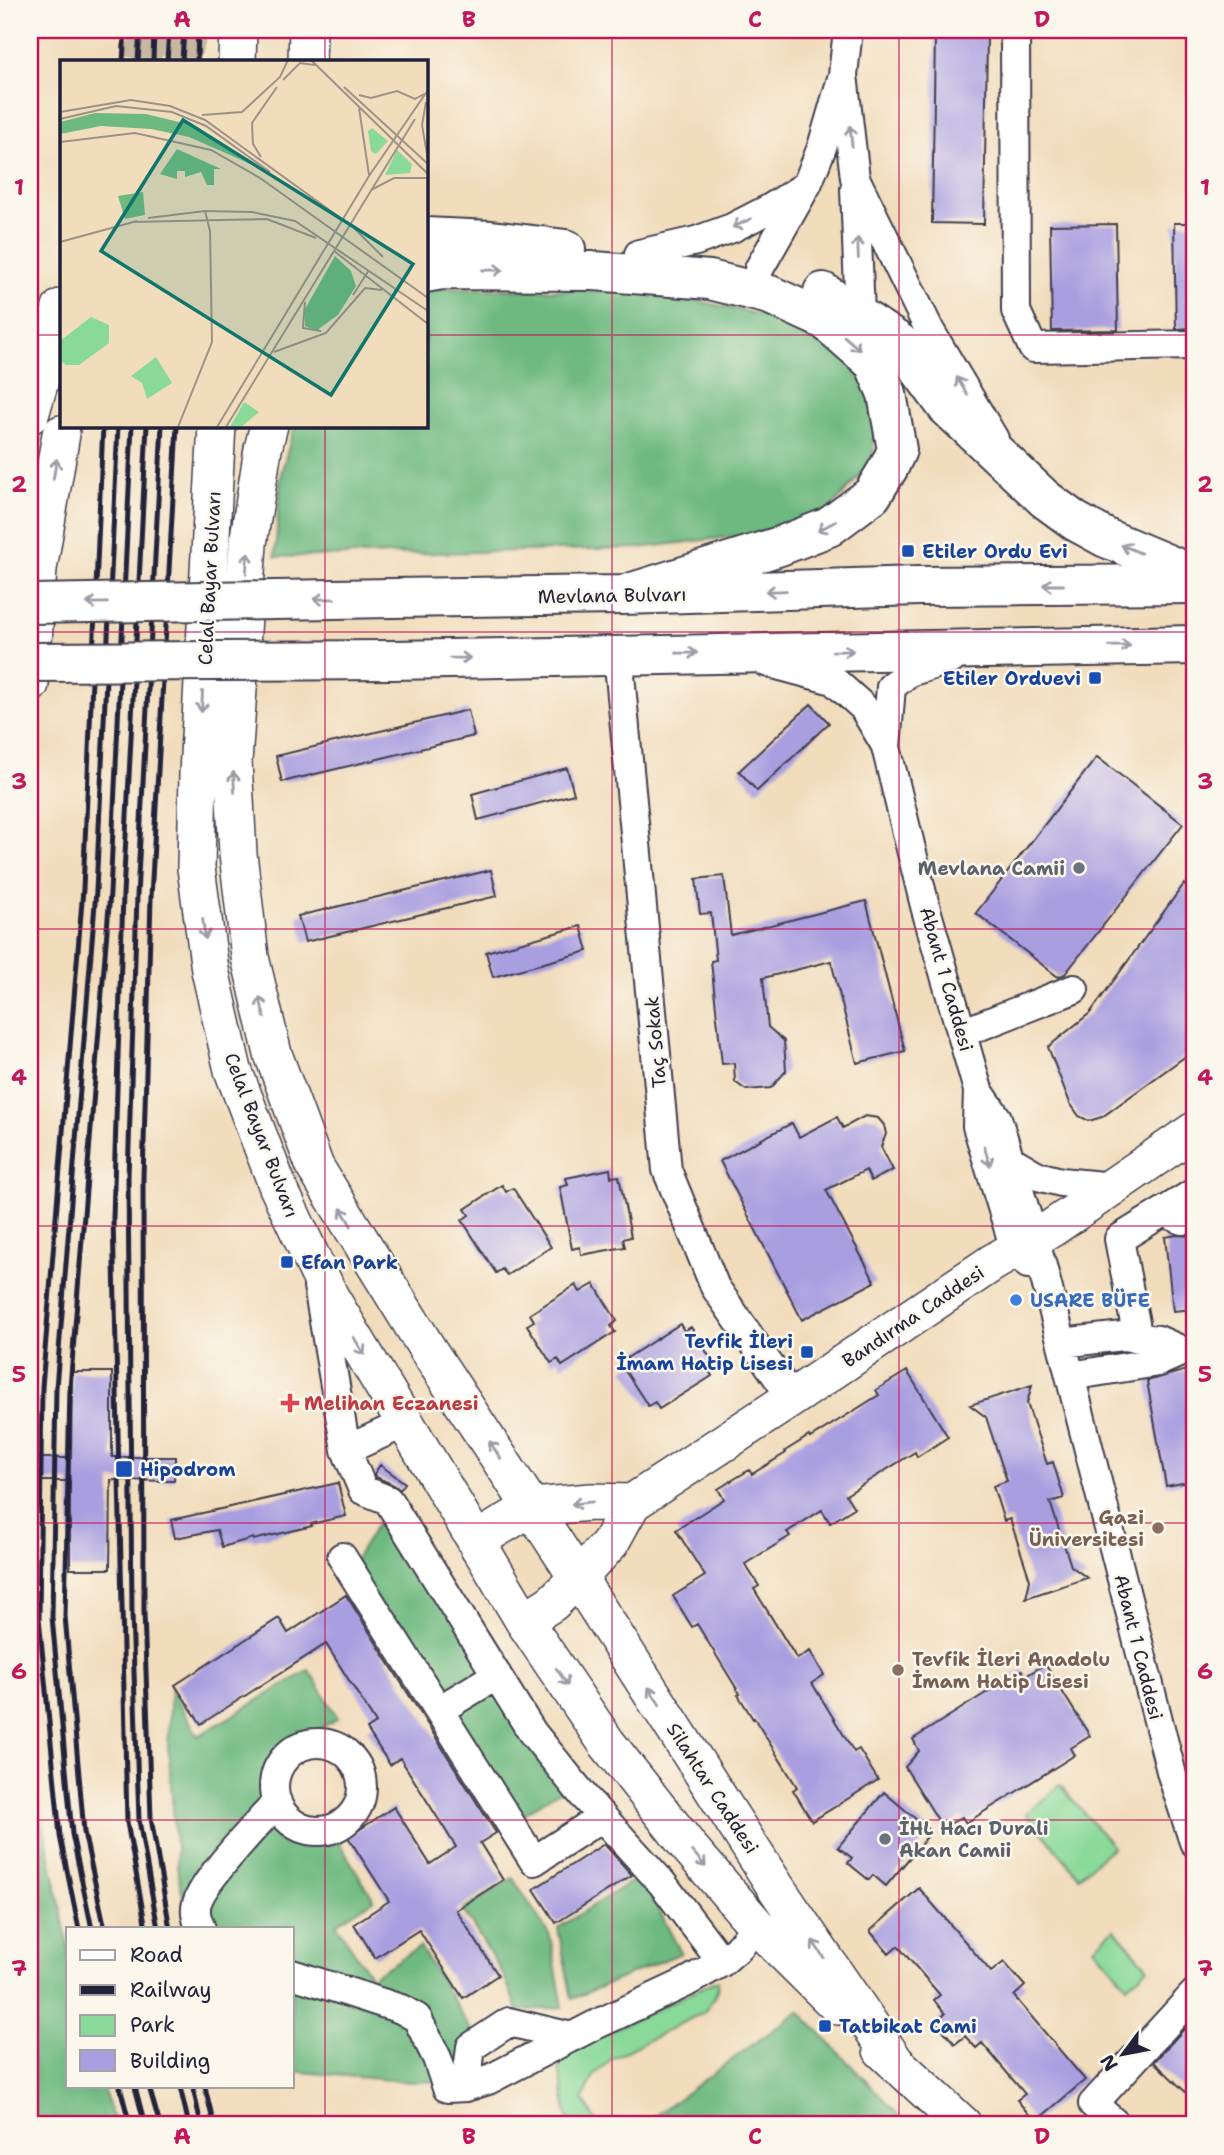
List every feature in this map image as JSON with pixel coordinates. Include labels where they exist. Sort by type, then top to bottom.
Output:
[{"type":"highway","points":[[427,237],[491,240],[542,248],[718,258],[759,269],[829,294],[900,344],[947,407],[1045,499],[1075,521],[1106,538],[1194,575]]},
{"type":"highway","points":[[427,273],[442,270],[594,271],[709,280],[769,295],[825,320],[874,363],[887,394],[897,450],[872,495],[830,527],[780,546],[623,595]]},
{"type":"highway","name":"Mevlana Bulvarı","points":[[31,633],[392,598],[623,595],[919,586],[1194,584]]},
{"type":"highway","points":[[31,633],[392,660],[1194,645]]},
{"type":"main road","points":[[237,60],[238,30]]},
{"type":"main road","points":[[307,60],[308,30]]},
{"type":"main road","points":[[30,415],[60,311]]},
{"type":"main road","name":"Celal Bayar Bulvarı","points":[[217,427],[198,774],[196,868],[210,970],[233,1070],[278,1187],[330,1297],[479,1548]]},
{"type":"main road","name":"Celal Bayar Bulvarı","points":[[268,427],[248,544],[233,762],[238,854],[250,957],[273,1054],[316,1167],[428,1350],[532,1507]]},
{"type":"main road","points":[[30,684],[31,633],[38,569],[61,434]]},
{"type":"main road","name":"Bandırma Caddesi","points":[[524,1621],[552,1603],[579,1578],[610,1543],[632,1503],[1194,1131]]},
{"type":"main road","points":[[524,1621],[479,1548],[489,1533],[532,1507],[592,1502],[632,1503]]},
{"type":"main road","name":"Silahtar Caddesi","points":[[532,1507],[777,1889],[898,2066]]},
{"type":"main road","name":"Silahtar Caddesi","points":[[524,1621],[606,1742],[688,1846],[757,1926],[898,2066],[963,2125]]},
{"type":"street","points":[[759,269],[807,185],[822,147],[843,75],[848,30]]},
{"type":"street","points":[[1016,30],[1016,311],[1033,348],[1194,345]]},
{"type":"street","points":[[843,75],[855,178],[860,316]]},
{"type":"street","points":[[855,178],[930,331],[1010,466]]},
{"type":"street","points":[[639,254],[732,228],[807,185]]},
{"type":"street","name":"Abant 1 Caddesi","points":[[886,747],[891,687],[909,672],[992,648]]},
{"type":"street","name":"Abant 1 Caddesi","points":[[726,653],[833,680],[863,706],[886,747],[925,906],[978,1090],[977,1126],[1025,1244],[1048,1287],[1168,1762],[1194,1842]]},
{"type":"street","name":"Taç Sokak","points":[[618,654],[667,1170],[715,1287],[792,1398]]},
{"type":"street","points":[[962,1033],[1074,989]]},
{"type":"street","name":"Abant 1 Caddesi","points":[[978,1090],[997,1118],[1009,1159],[1025,1244]]},
{"type":"street","points":[[1009,1159],[1038,1176],[1061,1182],[1113,1187]]},
{"type":"street","points":[[1138,1339],[1119,1238],[1194,1193]]},
{"type":"street","points":[[1163,1212],[1183,1220],[1194,1219]]},
{"type":"street","points":[[314,1263],[346,1450],[363,1490],[388,1500],[532,1732],[602,1817],[662,1883],[722,1962]]},
{"type":"street","points":[[1062,1343],[1123,1336],[1158,1340],[1189,1351]]},
{"type":"street","points":[[1070,1377],[1158,1362],[1189,1351]]},
{"type":"street","points":[[346,1450],[405,1423]]},
{"type":"street","points":[[342,1557],[534,1861],[602,1817]]},
{"type":"street","points":[[439,1710],[497,1675]]},
{"type":"street","points":[[201,1927],[196,1907],[199,1896],[277,1802]]},
{"type":"street","points":[[294,1975],[401,2009],[417,2018],[437,2058],[447,2088],[466,2087],[508,2071],[685,1983],[722,1962],[757,1926]]},
{"type":"street","points":[[1117,2125],[1093,2104],[1194,1993]]},
{"type":"street","points":[[466,2087],[471,2047],[509,2022],[572,2037]]},
{"type":"green space","points":[[427,288],[660,292],[800,324],[857,368],[874,410],[873,460],[827,513],[754,534],[639,548],[275,557],[281,474],[294,427],[427,427]]},
{"type":"green space","points":[[388,1506],[491,1674],[442,1705],[354,1561]]},
{"type":"green space","points":[[309,1670],[338,1718],[281,1753],[268,1780],[274,1809],[288,1826],[312,1837],[336,1838],[374,1900],[336,1924],[371,1977],[420,1947],[472,2031],[464,2080],[411,2082],[294,2071],[294,1927],[190,1927],[178,1874],[168,1746],[171,1689],[198,1736]]},
{"type":"green space","points":[[497,1682],[564,1788],[517,1818],[449,1712]]},
{"type":"green space","points":[[30,1717],[37,1793],[66,1934],[66,2088],[103,2088],[115,2125],[30,2125]]},
{"type":"green space","points":[[1060,1785],[1113,1847],[1079,1876],[1026,1814]]},
{"type":"green space","points":[[513,1878],[550,1936],[563,2007],[518,2011],[504,1976],[463,1910]]},
{"type":"green space","points":[[630,1882],[647,1887],[681,1953],[572,1999],[558,1928]]},
{"type":"green space","points":[[1114,1929],[1148,1968],[1127,1986],[1094,1947]]},
{"type":"green space","points":[[718,1980],[716,1993],[704,2012],[611,2059],[594,2075],[583,2099],[598,2125],[569,2125],[557,2056]]},
{"type":"green space","points":[[799,2011],[908,2125],[663,2125],[653,2117]]},
{"type":"building","points":[[935,36],[987,37],[984,224],[932,223]]},
{"type":"building","points":[[1174,223],[1194,223],[1194,328],[1176,329]]},
{"type":"building","points":[[1116,224],[1118,330],[1052,331],[1050,225]]},
{"type":"building","points":[[811,704],[829,723],[757,791],[739,771]]},
{"type":"building","points":[[468,710],[474,736],[282,782],[276,756]]},
{"type":"building","name":"Mevlana Camii","points":[[1097,757],[1183,824],[1065,974],[1058,977],[976,913]]},
{"type":"building","points":[[567,768],[574,794],[478,820],[472,794]]},
{"type":"building","points":[[491,870],[497,896],[305,942],[298,916]]},
{"type":"building","points":[[724,876],[731,935],[866,901],[905,1051],[857,1063],[831,961],[763,978],[768,1027],[784,1041],[786,1071],[771,1088],[746,1090],[735,1082],[734,1063],[722,1064],[711,961],[716,960],[711,913],[700,914],[696,879]]},
{"type":"building","points":[[1184,884],[1194,899],[1194,1050],[1102,1117],[1089,1121],[1079,1116],[1070,1103],[1048,1047],[1090,1013]]},
{"type":"building","points":[[581,926],[588,951],[493,977],[486,952]]},
{"type":"building","points":[[865,1116],[878,1118],[884,1125],[886,1134],[881,1147],[893,1170],[871,1181],[866,1170],[826,1190],[875,1282],[802,1320],[720,1161],[792,1123],[799,1137],[837,1117],[843,1128]]},
{"type":"building","points":[[610,1169],[611,1177],[619,1176],[631,1237],[623,1239],[625,1247],[581,1255],[580,1247],[572,1249],[560,1187],[568,1185],[566,1178]]},
{"type":"building","points":[[502,1185],[506,1192],[513,1188],[551,1247],[507,1275],[502,1269],[496,1273],[462,1220],[469,1215],[465,1209]]},
{"type":"building","points":[[1194,1236],[1194,1309],[1173,1311],[1165,1237]]},
{"type":"building","points":[[594,1284],[617,1321],[611,1326],[615,1332],[562,1366],[558,1359],[551,1363],[527,1325],[534,1321],[530,1314],[576,1285],[580,1292]]},
{"type":"building","points":[[680,1324],[684,1331],[691,1327],[714,1364],[708,1369],[712,1376],[659,1409],[655,1402],[648,1406],[624,1369],[631,1364],[627,1358]]},
{"type":"building","points":[[1194,1368],[1194,1481],[1166,1486],[1147,1381]]},
{"type":"building","points":[[907,1371],[948,1437],[917,1457],[915,1452],[846,1495],[854,1508],[830,1523],[822,1510],[787,1532],[790,1536],[745,1564],[759,1586],[754,1589],[797,1659],[810,1651],[824,1675],[812,1683],[854,1752],[859,1749],[878,1780],[812,1821],[793,1790],[797,1787],[738,1695],[740,1694],[697,1624],[692,1627],[673,1596],[705,1576],[676,1530],[724,1499],[718,1489],[749,1470],[752,1474],[809,1436],[810,1438],[879,1395],[876,1390]]},
{"type":"building","points":[[72,1372],[112,1372],[112,1457],[175,1457],[174,1481],[111,1480],[110,1569],[70,1569],[70,1481],[30,1481],[30,1458],[71,1458]]},
{"type":"building","points":[[1032,1385],[1027,1403],[1047,1464],[1053,1462],[1064,1498],[1050,1502],[1071,1566],[1087,1578],[1026,1598],[1030,1580],[1010,1519],[1004,1521],[993,1486],[1007,1481],[986,1417],[970,1405]]},
{"type":"building","points":[[380,1465],[405,1483],[400,1490],[376,1477],[374,1474]]},
{"type":"building","points":[[338,1483],[346,1516],[222,1547],[217,1530],[175,1538],[171,1520]]},
{"type":"building","points":[[346,1595],[496,1833],[480,1843],[503,1880],[456,1910],[498,1975],[463,1998],[419,1930],[375,1958],[354,1924],[389,1901],[348,1837],[394,1807],[430,1864],[456,1847],[400,1758],[390,1765],[367,1729],[376,1723],[326,1644],[201,1724],[175,1685],[279,1618],[288,1633]]},
{"type":"building","points":[[1045,1664],[1090,1736],[1071,1748],[1075,1755],[966,1823],[962,1817],[943,1828],[905,1767],[919,1751],[913,1739],[1022,1670],[1026,1676]]},
{"type":"building","name":"İHL Hacı Durali Akan Camii","points":[[884,1792],[931,1832],[886,1886],[873,1875],[869,1880],[848,1863],[852,1858],[838,1847]]},
{"type":"building","points":[[604,1844],[632,1875],[556,1923],[534,1889]]},
{"type":"building","points":[[919,1888],[991,1972],[1004,1962],[1025,1986],[1014,1996],[1085,2080],[1035,2122],[1017,2100],[1025,2094],[982,2043],[976,2048],[965,2036],[955,2044],[936,2022],[945,2014],[934,2000],[940,1995],[898,1946],[889,1954],[870,1931]]},
{"type":"building","points":[[1194,2018],[1194,2100],[1154,2062]]},
{"type":"tunnel","points":[[141,60],[151,30]]},
{"type":"tunnel","points":[[180,60],[190,30]]},
{"type":"railway","points":[[123,60],[125,30]]},
{"type":"railway","points":[[138,60],[140,30]]},
{"type":"railway","points":[[153,60],[154,30]]},
{"type":"railway","points":[[167,60],[169,30]]},
{"type":"railway","points":[[182,60],[184,30]]},
{"type":"railway","points":[[197,60],[198,30]]},
{"type":"railway","points":[[79,1927],[60,1836],[39,1618],[42,1387],[83,889],[103,427]]},
{"type":"railway","points":[[92,1927],[72,1834],[52,1617],[56,1388],[96,891],[118,427]]},
{"type":"railway","points":[[105,1927],[84,1832],[65,1616],[70,1388],[110,893],[132,427]]},
{"type":"railway","points":[[146,1927],[127,1822],[113,1218],[123,894],[147,427]]},
{"type":"railway","points":[[158,1927],[139,1820],[132,1613],[128,1177],[137,896],[162,427]]},
{"type":"railway","points":[[170,1927],[151,1818],[144,1612],[143,1178],[151,898],[177,427]]},
{"type":"railway","points":[[120,2088],[130,2125]]},
{"type":"railway","points":[[135,2088],[145,2125]]},
{"type":"railway","points":[[149,2088],[160,2125]]},
{"type":"railway","points":[[180,2088],[189,2125]]},
{"type":"railway","points":[[193,2088],[201,2125]]},
{"type":"railway","points":[[205,2088],[214,2125]]},
{"type":"place","name":"Etiler Ordu Evi","points":[[908,551]]},
{"type":"place","name":"Etiler Orduevi","points":[[1095,678]]},
{"type":"place","name":"Mevlana Camii","points":[[1079,868]]},
{"type":"place","name":"Efan Park","points":[[287,1262]]},
{"type":"place","name":"USARE BÜFE","points":[[1016,1300]]},
{"type":"place","name":"Tevfik İleri İmam Hatip Lisesi","points":[[807,1352]]},
{"type":"place","name":"Melihan Eczanesi","points":[[290,1403]]},
{"type":"place","name":"Hipodrom","points":[[124,1469]]},
{"type":"place","name":"Gazi Üniversitesi","points":[[1158,1528]]},
{"type":"place","name":"Tevfik İleri Anadolu İmam Hatip Lisesi","points":[[898,1670]]},
{"type":"place","name":"İHL Hacı Durali Akan Camii","points":[[885,1839]]},
{"type":"place","name":"Tatbikat Cami","points":[[825,2026]]}]
